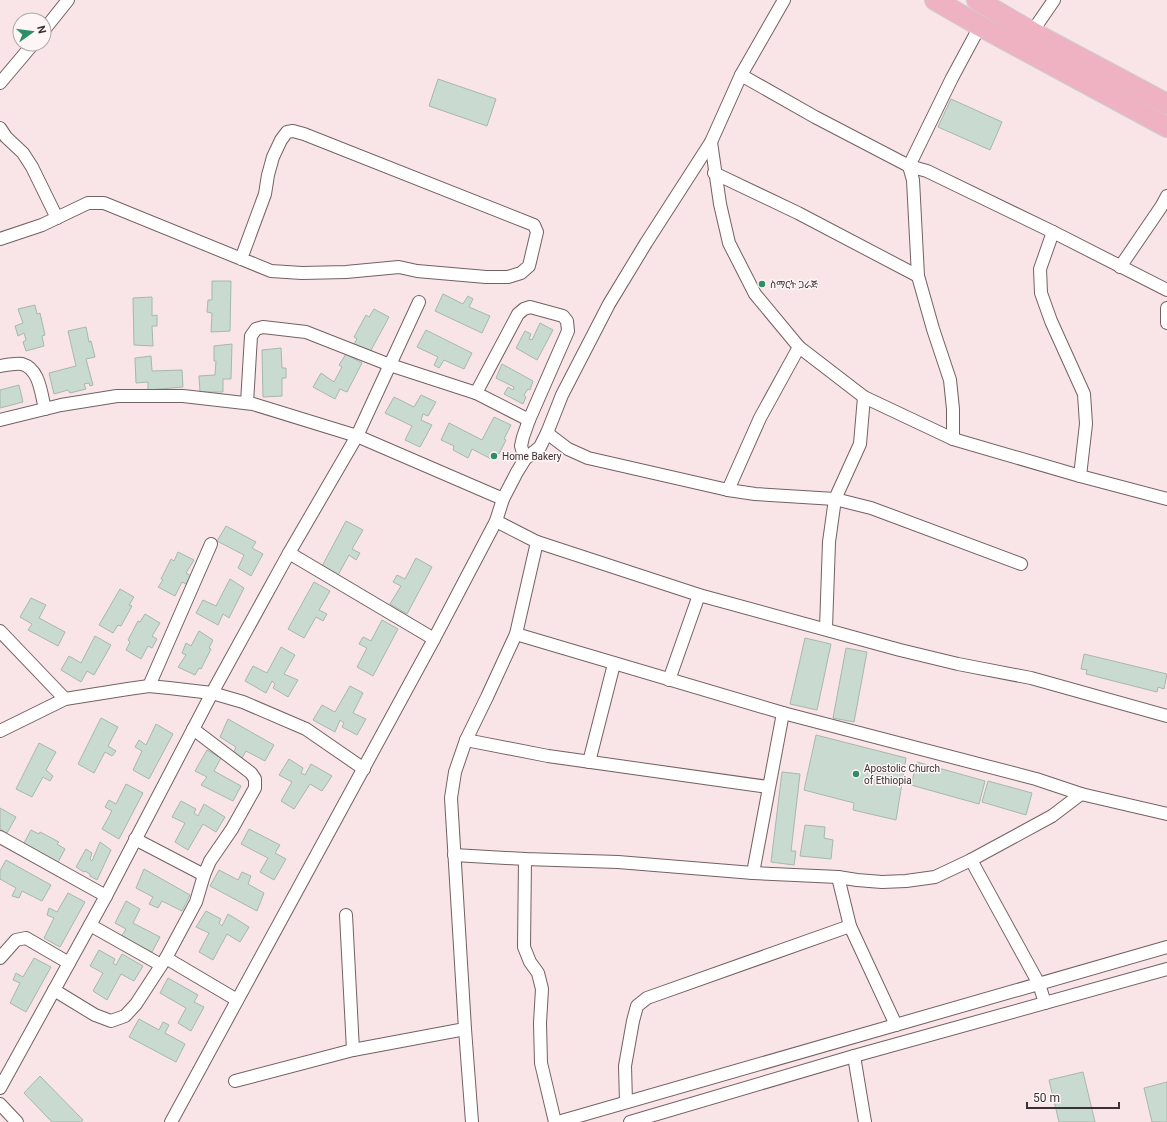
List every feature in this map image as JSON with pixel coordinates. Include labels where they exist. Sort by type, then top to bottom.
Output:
[{"type":"main road","points":[[935,0],[1167,127]]},
{"type":"main road","points":[[977,0],[1032,32],[1167,104]]},
{"type":"street","points":[[52,20],[68,0]]},
{"type":"street","points":[[171,1122],[236,1000],[434,639],[496,521],[503,499],[524,459],[540,447],[562,395],[609,304],[710,142],[741,74],[784,0]]},
{"type":"street","points":[[1032,32],[1054,0]]},
{"type":"street","points":[[953,439],[953,409],[950,380],[933,329],[918,276],[913,180],[909,166],[952,78],[980,26]]},
{"type":"street","points":[[0,83],[26,52]]},
{"type":"street","points":[[741,74],[815,117],[909,166],[927,171],[1053,232],[1167,290]]},
{"type":"street","points":[[0,128],[6,137],[23,153],[32,167],[57,218]]},
{"type":"street","points":[[0,239],[42,225],[88,203],[104,203],[241,259],[271,271],[346,272],[399,267],[417,271],[486,277],[508,276],[522,273],[529,266],[537,232],[534,225],[304,134],[293,131],[287,132],[281,140],[273,157],[265,194],[241,259]]},
{"type":"street","points":[[710,142],[714,173],[729,243],[755,294],[799,347],[864,397],[953,439],[1167,500]]},
{"type":"street","points":[[714,173],[798,213],[918,276]]},
{"type":"street","points":[[1120,267],[1167,196]]},
{"type":"street","points":[[1053,232],[1040,269],[1041,293],[1051,321],[1084,394],[1086,424],[1080,476]]},
{"type":"street","points":[[0,1088],[106,896],[212,693],[289,553],[357,436],[419,302]]},
{"type":"street","points":[[476,393],[518,314],[524,309],[530,307],[563,316],[567,320],[568,331],[529,420],[521,446],[524,459]]},
{"type":"street","points":[[1167,308],[1167,322]]},
{"type":"street","points":[[247,403],[251,336],[256,329],[263,327],[306,332],[390,365],[476,393],[529,420]]},
{"type":"street","points":[[728,490],[760,418],[799,347]]},
{"type":"street","points":[[0,366],[21,364],[31,369],[37,378],[45,409]]},
{"type":"street","points":[[0,420],[45,409],[117,396],[183,396],[247,403],[357,436],[503,499]]},
{"type":"street","points":[[826,628],[829,542],[835,499],[860,444],[864,397]]},
{"type":"street","points":[[547,433],[568,450],[588,458],[728,490],[755,494],[835,499],[871,508],[1021,564]]},
{"type":"street","points":[[496,521],[537,542],[699,595],[958,664],[1031,678],[1167,716]]},
{"type":"street","points":[[472,1122],[451,798],[455,772],[466,740],[516,634],[537,542]]},
{"type":"street","points":[[150,686],[211,544]]},
{"type":"street","points":[[289,553],[434,639]]},
{"type":"street","points":[[669,680],[699,595]]},
{"type":"street","points":[[0,631],[65,699]]},
{"type":"street","points":[[516,634],[783,713],[1036,779],[1081,794],[1167,814]]},
{"type":"street","points":[[589,762],[614,664]]},
{"type":"street","points":[[2,726],[65,699],[150,686],[212,693],[243,702],[306,729],[364,769]]},
{"type":"street","points":[[753,873],[783,713]]},
{"type":"street","points":[[54,990],[95,1014],[111,1021],[125,1016],[136,1004],[163,962],[196,902],[210,861],[232,829],[255,788],[255,779],[251,773],[193,729]]},
{"type":"street","points":[[466,740],[548,756],[768,787]]},
{"type":"street","points":[[454,855],[618,862],[753,873],[838,877],[882,882],[906,881],[935,877],[971,860],[1052,816],[1081,794]]},
{"type":"street","points":[[0,837],[106,896]]},
{"type":"street","points":[[136,839],[204,875]]},
{"type":"street","points":[[525,859],[524,946],[530,962],[538,973],[542,989],[540,1023],[541,1063],[556,1122],[1167,947]]},
{"type":"street","points":[[971,860],[1040,984],[1045,1003]]},
{"type":"street","points":[[838,877],[850,926],[896,1025]]},
{"type":"street","points":[[346,915],[353,1050]]},
{"type":"street","points":[[90,925],[236,1000]]},
{"type":"street","points":[[626,1102],[625,1066],[633,1021],[637,1006],[647,998],[850,926]]},
{"type":"street","points":[[0,958],[16,940],[26,938],[69,963]]},
{"type":"street","points":[[630,1122],[854,1056],[1167,968]]},
{"type":"street","points":[[235,1081],[353,1050],[465,1029]]},
{"type":"street","points":[[854,1056],[865,1122]]},
{"type":"street","points":[[0,1104],[17,1122]]},
{"type":"building","points":[[438,79],[496,99],[487,126],[429,106]]},
{"type":"building","points":[[951,99],[1002,122],[990,150],[938,127]]},
{"type":"building","points":[[212,281],[231,281],[230,331],[211,332],[212,313],[207,312],[208,300],[212,300]]},
{"type":"building","points":[[443,294],[463,304],[468,296],[473,299],[469,307],[490,316],[482,333],[435,311]]},
{"type":"building","points":[[152,297],[152,316],[157,315],[157,326],[152,326],[153,346],[134,345],[133,298]]},
{"type":"building","points":[[35,305],[37,314],[40,313],[45,335],[42,336],[44,346],[26,351],[23,342],[26,340],[24,333],[18,336],[15,326],[23,323],[18,309]]},
{"type":"building","points":[[374,309],[389,317],[370,352],[354,344],[357,339],[354,337],[366,315],[369,317]]},
{"type":"building","points":[[540,323],[553,330],[537,360],[516,348],[525,331],[531,334],[529,339],[532,340]]},
{"type":"building","points":[[86,327],[89,342],[91,341],[95,357],[86,359],[93,385],[90,386],[89,383],[84,384],[86,389],[70,393],[68,390],[54,394],[49,373],[76,366],[68,331]]},
{"type":"building","points":[[426,330],[472,353],[464,369],[444,360],[439,368],[434,365],[438,357],[417,347]]},
{"type":"building","points":[[232,344],[231,379],[223,379],[223,392],[200,392],[199,376],[215,375],[216,361],[214,361],[214,346]]},
{"type":"building","points":[[281,348],[282,368],[286,368],[286,378],[282,378],[282,396],[263,397],[262,350]]},
{"type":"building","points":[[346,354],[362,363],[347,392],[340,389],[335,399],[313,387],[321,373],[334,382],[342,367],[339,365]]},
{"type":"building","points":[[151,356],[152,371],[182,370],[183,387],[148,390],[148,382],[136,383],[135,358]]},
{"type":"building","points":[[502,364],[533,381],[530,390],[528,389],[524,395],[526,397],[523,404],[504,394],[508,387],[513,390],[514,387],[496,378]]},
{"type":"building","points":[[19,385],[23,402],[0,408],[0,390]]},
{"type":"building","points":[[421,395],[436,402],[428,416],[423,414],[421,420],[432,425],[420,447],[405,440],[412,426],[385,413],[394,397],[414,407]]},
{"type":"building","points":[[494,417],[511,425],[499,454],[497,453],[493,460],[472,449],[468,458],[453,450],[454,446],[441,440],[449,423],[482,440]]},
{"type":"building","points":[[346,521],[363,530],[352,549],[360,553],[356,560],[349,555],[337,577],[321,568]]},
{"type":"building","points":[[226,526],[256,542],[252,548],[263,554],[251,576],[238,568],[244,555],[217,541]]},
{"type":"building","points":[[178,552],[194,560],[186,573],[191,576],[186,584],[182,582],[175,596],[158,587],[163,580],[161,579],[171,559],[174,561]]},
{"type":"building","points":[[416,558],[432,567],[407,614],[390,604],[401,586],[393,582],[397,575],[405,579]]},
{"type":"building","points":[[230,579],[244,588],[229,618],[223,614],[218,625],[196,613],[203,600],[216,606]]},
{"type":"building","points":[[314,582],[330,591],[319,610],[327,614],[323,621],[316,617],[304,638],[288,629]]},
{"type":"building","points":[[120,589],[134,597],[129,605],[132,606],[121,626],[118,625],[113,633],[99,625]]},
{"type":"building","points":[[31,598],[46,605],[39,618],[65,632],[58,646],[28,630],[32,624],[20,617]]},
{"type":"building","points":[[145,614],[160,623],[152,636],[157,639],[152,648],[148,646],[141,659],[126,650],[130,642],[128,640],[138,621],[140,622]]},
{"type":"building","points":[[382,620],[398,629],[373,676],[357,667],[367,648],[359,644],[363,637],[371,641]]},
{"type":"building","points":[[199,631],[213,640],[209,648],[211,649],[201,669],[199,668],[195,675],[178,667],[186,655],[182,653],[186,643],[191,646]]},
{"type":"building","points":[[95,636],[111,645],[94,675],[87,671],[81,682],[61,670],[69,656],[81,663]]},
{"type":"building","points":[[805,638],[831,644],[817,710],[790,704]]},
{"type":"building","points":[[281,647],[295,655],[284,674],[298,680],[288,697],[273,688],[275,684],[272,681],[266,693],[245,681],[253,666],[267,673]]},
{"type":"building","points":[[846,648],[867,652],[854,722],[833,718]]},
{"type":"building","points":[[1084,654],[1167,674],[1164,689],[1158,687],[1157,692],[1086,674],[1087,670],[1081,669]]},
{"type":"building","points":[[350,686],[363,693],[353,713],[366,719],[357,735],[342,727],[344,723],[340,720],[335,732],[313,720],[322,705],[335,712]]},
{"type":"building","points":[[101,718],[118,727],[108,746],[116,751],[112,756],[105,752],[94,773],[78,764]]},
{"type":"building","points":[[228,719],[274,745],[265,761],[246,751],[242,758],[233,754],[236,747],[220,737]]},
{"type":"building","points":[[156,724],[173,734],[149,779],[133,770],[142,751],[135,747],[139,740],[146,745]]},
{"type":"building","name":"Apostolic Church of Ethiopia","points":[[816,735],[906,758],[896,820],[853,810],[854,803],[804,790]]},
{"type":"building","points":[[39,743],[56,752],[46,770],[53,776],[50,781],[43,777],[32,797],[16,789]]},
{"type":"building","points":[[207,750],[221,758],[214,771],[241,786],[233,801],[201,785],[207,777],[195,771]]},
{"type":"building","points":[[289,759],[303,768],[301,773],[305,775],[311,764],[332,776],[322,791],[310,784],[294,809],[281,801],[292,782],[279,775]]},
{"type":"building","points":[[917,762],[985,781],[979,804],[911,785]]},
{"type":"building","points":[[782,772],[800,774],[791,851],[796,851],[794,865],[771,862]]},
{"type":"building","points":[[988,781],[1032,793],[1026,815],[982,802]]},
{"type":"building","points":[[126,784],[143,793],[119,839],[102,829],[112,811],[105,807],[109,800],[116,804]]},
{"type":"building","points":[[181,801],[196,809],[194,813],[198,816],[204,804],[225,817],[216,832],[203,824],[188,850],[175,842],[185,823],[172,817]]},
{"type":"building","points":[[0,808],[16,817],[7,833],[0,829]]},
{"type":"building","points":[[805,825],[825,827],[824,838],[833,840],[831,859],[800,856]]},
{"type":"building","points":[[249,829],[280,845],[275,853],[286,859],[274,880],[260,872],[268,858],[241,844]]},
{"type":"building","points":[[31,830],[39,834],[40,832],[59,842],[57,844],[65,849],[57,864],[23,845]]},
{"type":"building","points":[[100,842],[111,850],[97,880],[90,876],[90,874],[76,867],[86,849],[92,853],[90,859],[92,861]]},
{"type":"building","points":[[6,860],[51,885],[42,901],[22,891],[19,898],[12,896],[16,888],[0,879],[0,871]]},
{"type":"building","points":[[144,869],[190,895],[182,911],[162,901],[158,908],[149,904],[153,897],[136,888]]},
{"type":"building","points":[[219,870],[238,880],[242,872],[251,876],[248,884],[264,893],[257,911],[210,886]]},
{"type":"building","points":[[68,893],[85,902],[60,947],[44,938],[54,918],[47,915],[49,908],[57,912]]},
{"type":"building","points":[[126,901],[140,909],[133,923],[160,937],[152,952],[121,937],[126,929],[115,923]]},
{"type":"building","points":[[206,911],[221,919],[219,923],[222,926],[228,914],[249,927],[240,942],[227,934],[213,960],[199,952],[209,933],[196,927]]},
{"type":"building","points":[[99,950],[115,959],[113,963],[116,965],[122,954],[143,966],[134,981],[121,974],[107,1000],[93,991],[103,973],[90,966]]},
{"type":"building","points":[[34,958],[51,967],[26,1012],[10,1003],[20,983],[13,980],[16,973],[23,977]]},
{"type":"building","points":[[168,978],[198,995],[194,1002],[204,1007],[191,1031],[178,1023],[186,1008],[160,993]]},
{"type":"building","points":[[139,1019],[159,1030],[163,1022],[169,1025],[165,1033],[185,1044],[176,1062],[129,1037]]},
{"type":"building","points":[[1083,1072],[1095,1122],[1059,1122],[1049,1080]]},
{"type":"building","points":[[40,1076],[83,1120],[81,1122],[52,1122],[24,1093]]},
{"type":"building","points":[[1167,1082],[1167,1122],[1152,1122],[1144,1088]]},
{"type":"place","name":"ስማርት ጋራጅ","points":[[762,284]]},
{"type":"place","name":"Home Bakery","points":[[494,456]]},
{"type":"place","name":"Apostolic Church of Ethiopia","points":[[856,774]]}]
